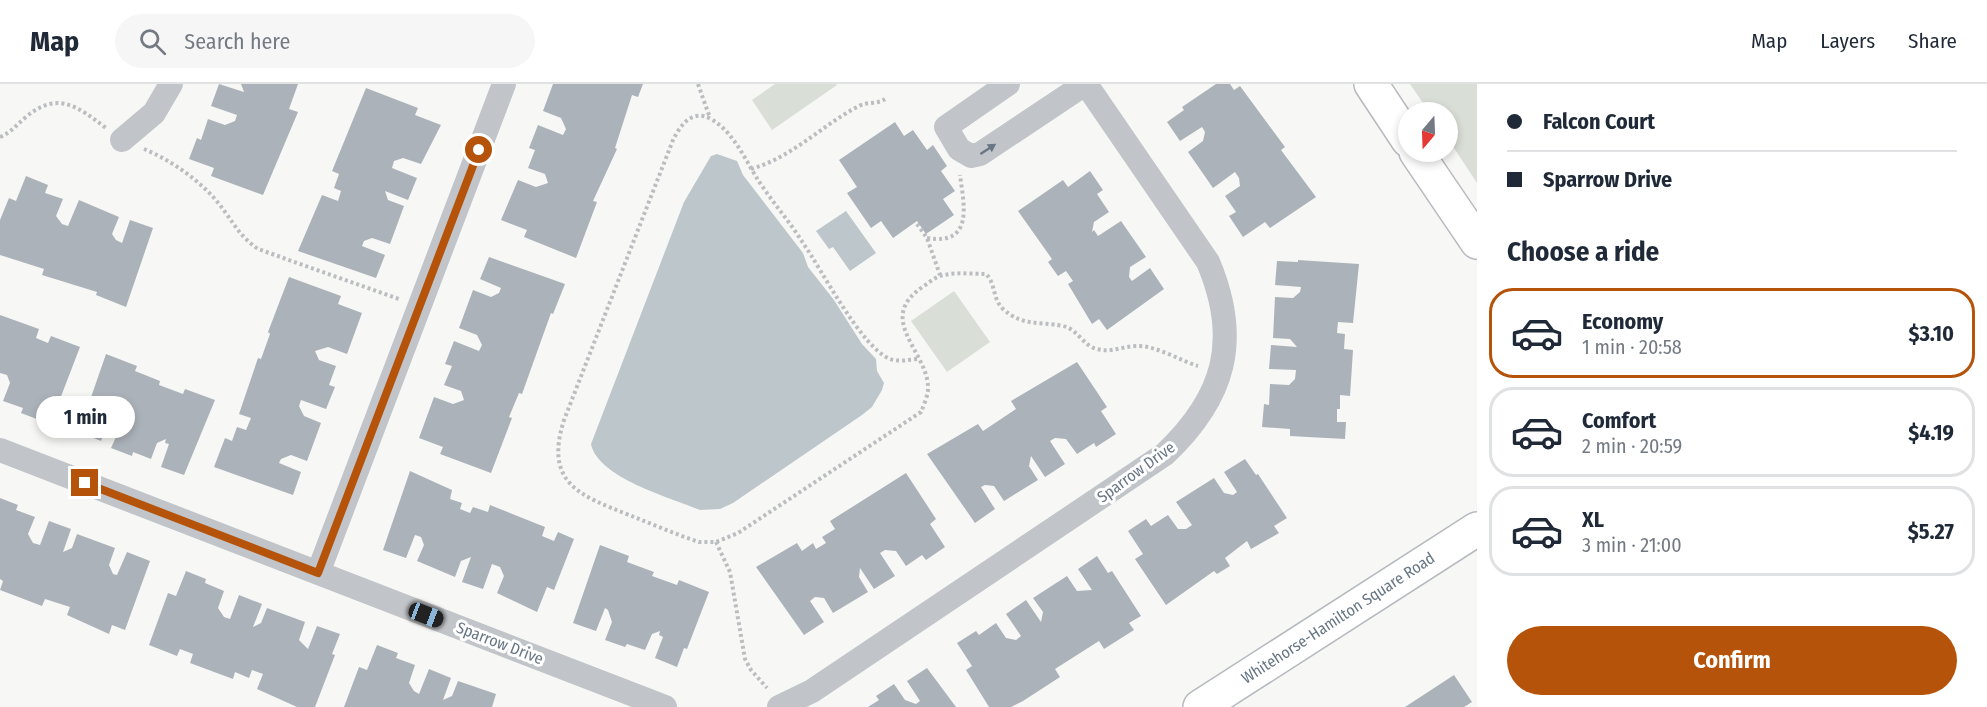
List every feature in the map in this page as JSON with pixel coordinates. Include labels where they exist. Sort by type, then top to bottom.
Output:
[{"type":"street","points":[[122,140],[154,113],[171,84]]},
{"type":"street","points":[[318,573],[504,84]]},
{"type":"street","points":[[1008,84],[946,127],[959,149],[971,156],[980,154],[1085,84]]},
{"type":"street","name":"Sparrow Drive","points":[[773,699],[812,691],[1165,454],[1188,432],[1203,411],[1219,372],[1226,329],[1221,292],[1208,262],[1085,84]]},
{"type":"street","points":[[1371,84],[1398,125]]},
{"type":"street","points":[[1423,162],[1477,242]]},
{"type":"street","name":"Sparrow Drive","points":[[0,450],[664,707]]},
{"type":"street","name":"Whitehorse-Hamilton Square Road","points":[[1200,707],[1477,529]]},
{"type":"path","points":[[698,84],[710,118],[745,154],[752,169],[803,242],[866,340],[890,358],[904,361],[917,359]]},
{"type":"path","points":[[752,169],[789,153],[860,105],[878,104],[885,99]]},
{"type":"path","points":[[0,137],[12,132],[24,118],[42,105],[54,102],[81,109],[122,140],[155,154],[197,183],[225,212],[233,227],[244,240],[258,249],[420,306]]},
{"type":"path","points":[[710,118],[699,115],[690,117],[681,125],[673,140],[556,444],[557,459],[564,475],[577,491],[589,499],[689,538],[716,542],[738,533],[921,412],[928,387],[926,374],[905,333],[902,320],[904,309],[915,292],[940,275],[986,274],[993,281],[995,299],[1014,317],[1035,325],[1064,326],[1074,331],[1094,349],[1106,351],[1139,346],[1219,372]]},
{"type":"path","points":[[927,238],[948,238],[958,231],[964,222],[960,170]]},
{"type":"path","points":[[917,224],[927,238],[940,275]]},
{"type":"path","points":[[716,542],[730,572],[746,659],[773,699]]},
{"type":"shaded area","points":[[775,84],[837,85],[772,130],[752,100]]},
{"type":"shaded area","points":[[1410,84],[1477,84],[1477,183],[1458,154],[1458,102],[1422,102]]},
{"type":"shaded area","points":[[717,154],[737,161],[743,175],[803,253],[808,267],[834,300],[862,344],[876,359],[877,371],[884,383],[872,407],[862,415],[733,503],[720,509],[700,510],[636,485],[620,476],[596,456],[591,444],[684,202],[711,156]]},
{"type":"shaded area","points":[[846,211],[876,253],[850,271],[833,247],[829,249],[816,231]]},
{"type":"shaded area","points":[[954,291],[990,342],[947,372],[911,321]]},
{"type":"building","points":[[219,84],[244,92],[241,84],[298,84],[289,109],[298,112],[263,195],[211,176],[214,168],[189,159],[197,138],[201,140],[208,119],[225,125],[235,121],[237,115],[211,106]]},
{"type":"building","points":[[553,84],[643,84],[638,97],[632,95],[615,148],[617,149],[593,201],[597,202],[576,258],[524,237],[527,230],[501,220],[518,180],[536,187],[548,183],[545,174],[528,168],[535,150],[529,148],[538,125],[563,135],[566,129],[561,118],[543,111]]},
{"type":"building","points":[[1216,84],[1230,84],[1234,90],[1240,86],[1285,147],[1281,150],[1316,197],[1270,228],[1265,222],[1243,237],[1229,216],[1236,212],[1225,196],[1240,186],[1239,178],[1235,172],[1213,188],[1188,152],[1203,141],[1205,132],[1202,127],[1180,141],[1167,122],[1184,110],[1182,107]]},
{"type":"building","points":[[366,88],[418,108],[415,115],[441,125],[421,164],[403,158],[394,161],[392,168],[417,178],[408,200],[385,191],[388,200],[404,206],[390,244],[372,238],[364,241],[362,246],[385,255],[376,278],[298,251],[322,195],[338,201],[341,191],[334,188],[339,174],[332,171]]},
{"type":"building","points":[[895,122],[904,136],[913,130],[927,150],[933,145],[947,166],[941,171],[955,191],[943,199],[954,215],[926,234],[917,221],[893,238],[881,221],[871,228],[847,193],[857,187],[839,160]]},
{"type":"building","points":[[1090,171],[1103,190],[1097,194],[1109,212],[1094,222],[1092,232],[1094,230],[1098,236],[1121,221],[1146,257],[1130,267],[1129,277],[1132,281],[1150,268],[1164,289],[1107,330],[1099,319],[1092,324],[1068,284],[1073,281],[1066,271],[1058,276],[1048,262],[1052,259],[1018,211],[1063,180],[1068,187]]},
{"type":"building","points":[[26,176],[48,185],[45,193],[63,199],[56,216],[62,224],[68,226],[79,200],[119,217],[112,234],[122,243],[130,220],[153,228],[126,307],[96,295],[97,292],[42,275],[44,269],[0,255],[0,220],[9,198],[16,201]]},
{"type":"building","points":[[489,257],[565,284],[553,314],[551,313],[522,394],[519,393],[509,417],[512,418],[491,473],[440,454],[443,447],[419,438],[434,397],[453,404],[464,400],[461,391],[444,385],[452,366],[445,364],[454,341],[479,351],[482,345],[477,335],[459,328],[473,290],[491,297],[499,293],[501,288],[480,279]]},
{"type":"building","points":[[1298,260],[1359,264],[1353,323],[1338,322],[1337,333],[1345,334],[1344,349],[1353,350],[1350,396],[1340,395],[1340,409],[1337,409],[1337,422],[1346,422],[1345,439],[1290,436],[1290,429],[1262,427],[1264,404],[1269,405],[1270,384],[1289,385],[1295,379],[1296,370],[1269,369],[1271,345],[1297,347],[1290,339],[1273,338],[1275,297],[1293,298],[1300,292],[1301,287],[1275,285],[1277,261],[1298,262]]},
{"type":"building","points":[[289,277],[341,296],[338,304],[362,313],[347,354],[328,347],[315,351],[319,360],[336,366],[329,385],[335,387],[326,409],[301,400],[299,406],[304,416],[321,423],[307,461],[291,455],[281,459],[279,463],[301,472],[293,495],[214,467],[225,438],[232,441],[237,427],[246,430],[251,418],[239,414],[258,358],[261,359],[270,334],[268,332]]},
{"type":"building","points":[[0,315],[39,329],[36,338],[48,343],[51,336],[80,347],[60,399],[52,396],[42,421],[21,413],[23,408],[3,401],[10,383],[7,375],[0,373]]},
{"type":"building","points":[[106,354],[137,366],[135,371],[160,381],[159,385],[183,394],[185,389],[215,400],[184,475],[161,467],[169,444],[165,443],[166,439],[157,443],[151,459],[133,452],[132,456],[111,448],[119,430],[117,420],[110,418],[101,441],[79,432]]},
{"type":"building","points":[[1077,362],[1107,407],[1101,411],[1116,434],[1096,447],[1094,443],[1077,454],[1066,439],[1055,438],[1050,441],[1065,464],[1045,477],[1031,456],[1029,466],[1038,480],[1004,501],[994,486],[981,487],[995,509],[975,523],[927,454],[978,424],[983,431],[1016,409],[1011,401]]},
{"type":"building","points":[[1245,459],[1256,475],[1258,474],[1287,518],[1274,526],[1279,533],[1251,549],[1247,541],[1225,558],[1230,566],[1217,574],[1214,571],[1166,605],[1135,559],[1143,554],[1128,531],[1146,519],[1151,526],[1168,515],[1178,529],[1186,529],[1192,525],[1176,502],[1214,478],[1224,493],[1233,495],[1237,492],[1224,472]]},
{"type":"building","points":[[410,471],[452,490],[450,499],[462,503],[460,509],[470,513],[473,507],[488,512],[490,505],[545,527],[542,536],[554,541],[558,532],[574,539],[554,590],[547,587],[537,612],[497,593],[504,576],[500,567],[492,564],[483,589],[462,582],[471,557],[461,561],[455,577],[417,561],[424,545],[421,537],[415,535],[406,558],[383,550]]},
{"type":"building","points":[[906,473],[936,519],[930,524],[945,547],[926,560],[922,555],[906,566],[896,551],[885,550],[880,553],[895,576],[874,589],[860,568],[859,577],[868,592],[833,613],[824,598],[815,597],[810,601],[824,622],[804,635],[756,567],[797,543],[802,551],[813,543],[816,549],[826,543],[822,537],[835,529],[830,521]]},
{"type":"building","points":[[0,498],[18,505],[16,510],[35,517],[28,534],[33,543],[40,545],[49,521],[71,529],[63,552],[72,548],[77,534],[115,548],[109,565],[113,574],[117,575],[127,552],[150,561],[125,630],[112,625],[109,634],[67,615],[70,607],[45,599],[42,606],[0,590],[3,581],[0,579]]},
{"type":"building","points":[[600,545],[629,556],[627,562],[654,572],[652,576],[677,585],[679,580],[709,592],[687,649],[684,648],[677,667],[655,658],[663,637],[659,635],[660,631],[652,634],[645,650],[627,644],[625,647],[605,640],[612,622],[605,608],[596,631],[573,623]]},
{"type":"building","points":[[1097,556],[1108,573],[1112,571],[1141,616],[1129,623],[1134,630],[1104,649],[1099,641],[1055,669],[1060,677],[1023,701],[1011,707],[989,707],[966,670],[972,666],[957,643],[976,631],[979,635],[996,623],[1006,638],[1016,640],[1021,636],[1006,614],[1026,600],[1041,622],[1043,612],[1033,598],[1067,576],[1077,591],[1092,590],[1078,569]]},
{"type":"building","points":[[186,571],[206,579],[205,583],[224,591],[218,608],[224,617],[230,619],[239,595],[262,604],[253,627],[261,623],[267,608],[305,622],[299,640],[308,649],[317,626],[340,634],[332,654],[335,655],[315,707],[297,707],[257,689],[263,674],[252,670],[249,678],[235,672],[233,679],[190,663],[193,654],[180,649],[177,656],[149,645],[168,593],[176,596]]},
{"type":"building","points":[[377,645],[398,653],[396,658],[415,665],[409,683],[419,694],[429,669],[451,678],[443,700],[452,696],[458,681],[496,694],[492,707],[344,707],[359,667],[367,670]]},
{"type":"building","points":[[927,668],[956,707],[868,707],[879,700],[876,696],[894,684],[905,700],[916,704],[920,701],[907,681]]},
{"type":"building","points":[[1454,675],[1472,702],[1464,707],[1405,707]]},
{"type":"route","points":[[85,483],[318,573],[479,150]]}]
